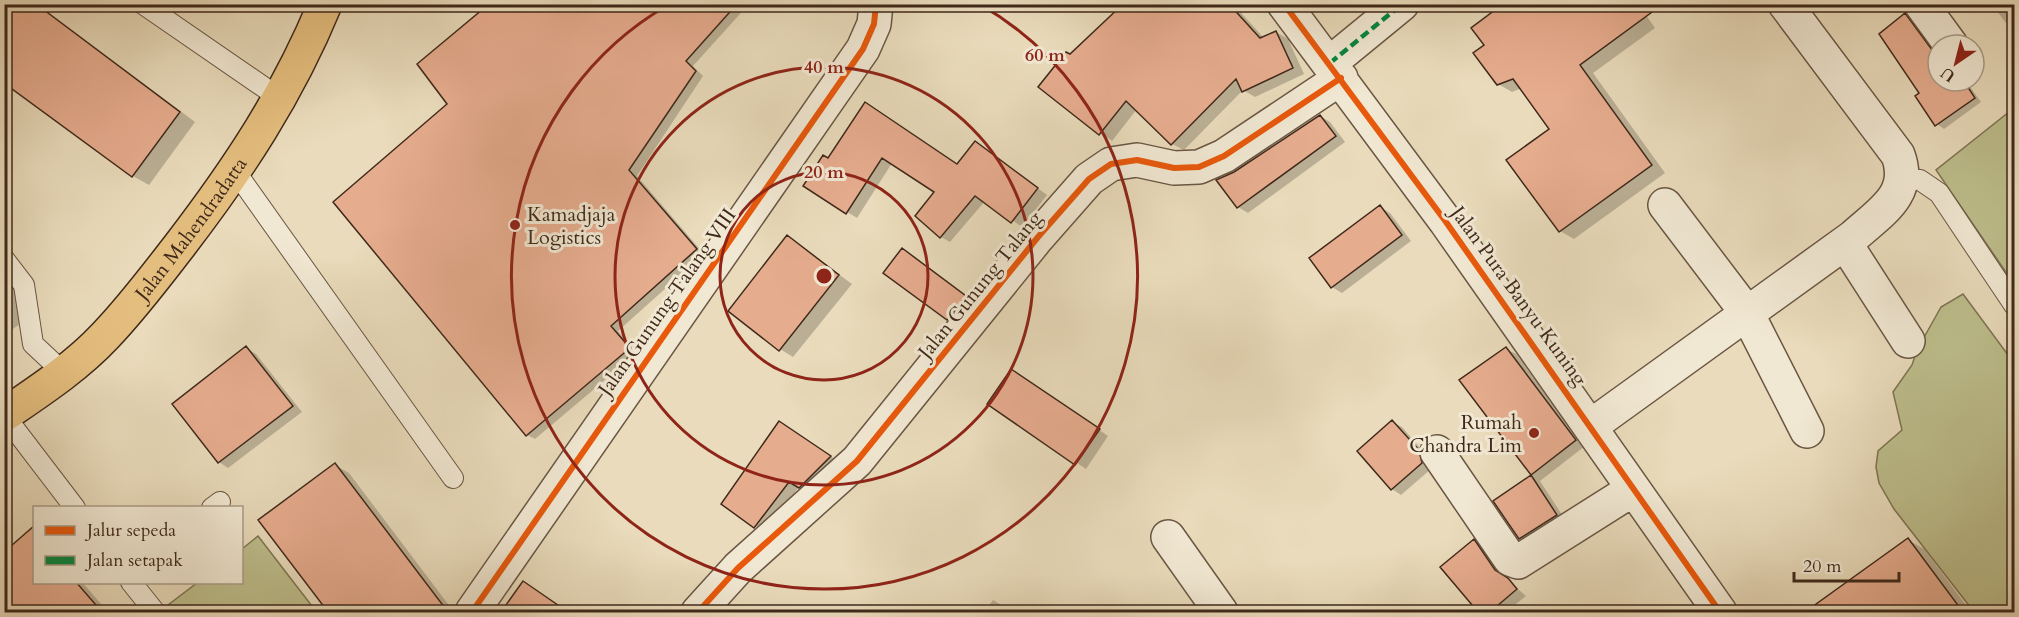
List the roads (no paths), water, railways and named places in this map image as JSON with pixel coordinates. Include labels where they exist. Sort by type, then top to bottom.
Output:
[{"type":"highway","name":"Jalan Mahendradatta","points":[[4,415],[63,372],[105,336],[165,264],[235,171],[281,99],[326,4]]},
{"type":"street","name":"Jalan Gunung Talang VIII","points":[[472,612],[863,49],[874,24],[876,4]]},
{"type":"street","name":"Jalan Pura Banyu Kuning","points":[[1284,4],[1335,70],[1591,426],[1632,490],[1720,612]]},
{"type":"street","name":"Jalan Gunung Talang","points":[[698,612],[738,568],[857,461],[1089,179],[1110,164],[1137,160],[1174,168],[1199,167],[1224,156],[1335,70],[1402,4]]},
{"type":"street","points":[[1591,426],[1845,243],[1890,203],[1901,187],[1904,172],[1898,155],[1785,4]]},
{"type":"street","points":[[1921,4],[1942,33]]},
{"type":"street","points":[[1665,205],[1747,314],[1807,431]]},
{"type":"street","points":[[1845,243],[1908,341]]},
{"type":"street","points":[[1437,452],[1510,559],[1518,562],[1632,490]]},
{"type":"street","points":[[1168,537],[1221,612]]},
{"type":"lane","points":[[143,4],[281,99]]},
{"type":"lane","points":[[235,171],[453,478]]},
{"type":"lane","points":[[1902,179],[1920,180],[1939,193],[2014,305]]},
{"type":"lane","points":[[4,260],[24,285],[33,344],[63,372]]},
{"type":"lane","points":[[4,415],[74,506]]},
{"type":"lane","points":[[133,584],[155,612]]},
{"type":"place","name":"Kamadjaja Logistics","points":[[515,225]]},
{"type":"place","name":"Rumah Chandra Lim","points":[[1534,433]]}]
